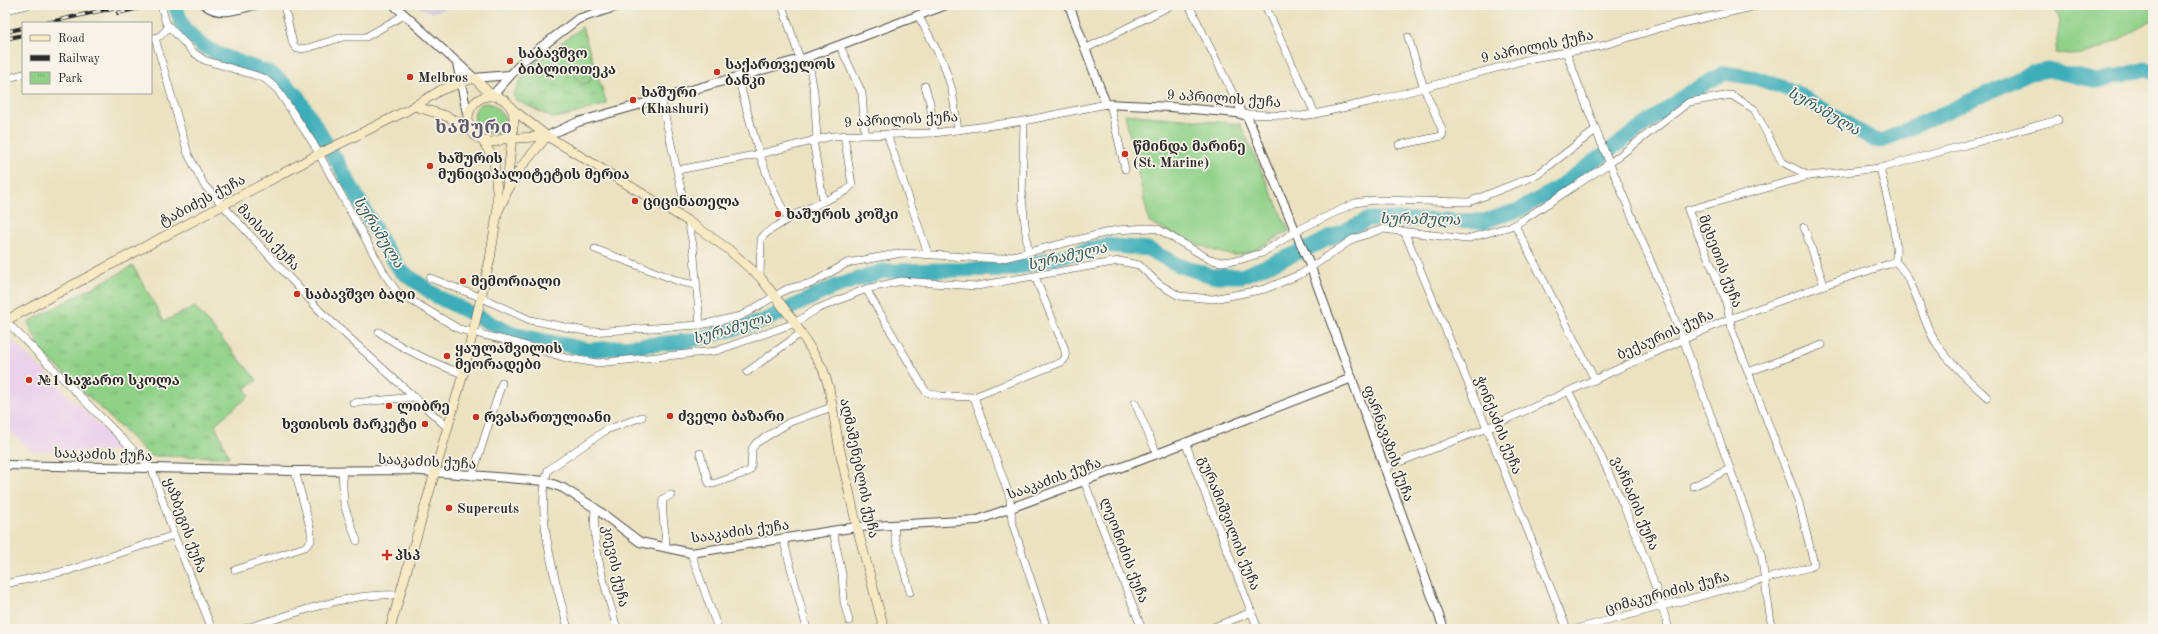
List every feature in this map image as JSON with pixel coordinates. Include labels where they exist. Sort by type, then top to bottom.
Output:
[{"type":"main road","name":"ტაბიძეს ქუჩა","points":[[5,321],[222,205],[414,106],[441,90],[474,78]]},
{"type":"main road","points":[[474,78],[492,96],[506,101],[512,109],[547,136],[688,221],[728,249],[760,277],[775,298]]},
{"type":"main road","points":[[470,128],[468,118],[470,110],[475,102],[482,98],[492,96]]},
{"type":"main road","points":[[390,629],[398,596],[463,374],[490,258],[497,214],[496,170],[490,152],[483,141],[477,137],[470,128],[446,116],[414,106]]},
{"type":"main road","points":[[506,194],[514,116],[512,109]]},
{"type":"main road","points":[[501,140],[509,134],[513,127]]},
{"type":"main road","points":[[483,141],[494,142],[547,136]]},
{"type":"main road","points":[[497,214],[521,167],[547,136]]},
{"type":"main road","name":"აღმაშენებლის ქუჩა","points":[[775,298],[794,322],[823,369],[857,527],[884,629]]},
{"type":"street","points":[[5,10],[28,5]]},
{"type":"street","points":[[161,5],[169,27],[185,45],[204,60],[264,78],[277,89],[321,153],[384,273],[397,292],[459,329],[517,343],[566,358],[597,363],[716,351],[794,322],[817,310],[866,289],[901,281],[977,286],[1035,277],[1118,261],[1139,265],[1159,284],[1179,296],[1212,299],[1265,289],[1301,274],[1320,260],[1363,235],[1383,230],[1404,231],[1466,239],[1516,225],[1610,163],[1689,102],[1731,95],[1754,109],[1782,162],[1809,176]]},
{"type":"street","points":[[205,5],[213,11],[221,12],[255,5]]},
{"type":"street","points":[[284,5],[293,44],[298,49],[308,48],[343,37],[366,37],[404,15]]},
{"type":"street","points":[[394,5],[474,78],[509,75]]},
{"type":"street","points":[[492,96],[509,75],[524,60],[578,19],[621,5]]},
{"type":"street","points":[[782,5],[804,58],[814,92],[815,139],[823,200]]},
{"type":"street","points":[[547,136],[578,122],[804,58],[840,46],[946,5]]},
{"type":"street","points":[[1069,5],[1085,49],[1108,104],[1125,169]]},
{"type":"street","points":[[1085,49],[1172,5]]},
{"type":"street","points":[[1189,5],[1244,114],[1247,116],[1298,235]]},
{"type":"street","points":[[1265,5],[1315,114]]},
{"type":"street","name":"9 აპრილის ქუჩა","points":[[678,170],[760,154],[815,139],[844,135],[958,130],[1024,121],[1108,104],[1171,107],[1244,114],[1301,116],[1315,114],[1424,88],[1533,58],[1601,46],[1660,28],[1762,5]]},
{"type":"street","points":[[918,15],[943,62],[952,90],[958,130]]},
{"type":"street","points":[[153,39],[169,27]]},
{"type":"street","points":[[1399,145],[1442,136],[1443,130],[1424,88],[1408,37]]},
{"type":"street","name":"მაისის ქუჩა","points":[[153,39],[188,154],[204,185],[321,312],[448,428]]},
{"type":"street","points":[[840,46],[862,93],[865,134]]},
{"type":"street","points":[[1566,52],[1596,130],[1683,339],[1763,560],[1772,629]]},
{"type":"street","points":[[457,62],[468,118]]},
{"type":"street","points":[[5,79],[22,74]]},
{"type":"street","points":[[738,77],[760,154],[777,200],[788,218]]},
{"type":"street","points":[[925,86],[930,103],[934,132]]},
{"type":"street","points":[[661,98],[683,198]]},
{"type":"street","name":"მცხეთის ქუჩა","points":[[1765,579],[1810,567],[1814,564],[1814,560],[1799,503],[1748,372],[1729,319],[1724,298],[1688,210],[1809,176],[1880,168],[2058,120]]},
{"type":"street","points":[[1024,121],[1022,198],[1028,251]]},
{"type":"street","points":[[430,278],[530,320],[590,332],[700,325],[741,316],[775,298],[787,289],[812,282],[847,263],[902,253],[1000,259],[1117,230],[1149,228],[1158,229],[1209,259],[1221,262],[1239,260],[1262,253],[1355,204],[1375,200],[1469,202],[1537,175],[1596,130]]},
{"type":"street","points":[[887,134],[928,254]]},
{"type":"street","points":[[760,277],[763,236],[782,225],[788,218],[823,200],[846,191],[852,185],[844,135]]},
{"type":"street","points":[[1880,168],[1892,217],[1897,252],[1895,261],[1911,280],[1936,343],[1965,377],[1987,397]]},
{"type":"street","points":[[688,221],[693,245],[700,325]]},
{"type":"street","points":[[1516,225],[1595,380]]},
{"type":"street","points":[[1804,227],[1824,285]]},
{"type":"street","name":"ჭონქაძის ქუჩა","points":[[1404,231],[1487,428],[1567,629]]},
{"type":"street","name":"ფარნავაზის ქუჩა","points":[[1298,235],[1444,629]]},
{"type":"street","points":[[595,249],[681,282],[696,285]]},
{"type":"street","name":"ბექაურის ქუჩა","points":[[1384,468],[1487,428],[1729,319],[1895,261]]},
{"type":"street","points":[[866,289],[926,392],[941,396],[974,397],[1062,362],[1066,357],[1064,347],[1035,277]]},
{"type":"street","name":"ყაზბეგის ქუჩა","points":[[5,321],[152,469],[174,535],[212,629]]},
{"type":"street","points":[[379,332],[394,344],[430,362],[463,374]]},
{"type":"street","points":[[747,372],[801,333]]},
{"type":"street","points":[[1748,372],[1822,345]]},
{"type":"street","name":"სააკაძის ქუჩა","points":[[5,464],[152,469],[434,472],[545,481],[563,488],[595,508],[640,542],[691,553],[857,527],[978,520],[1157,454],[1352,378]]},
{"type":"street","points":[[472,476],[502,383]]},
{"type":"street","name":"ვაჩნაძის ქუჩა","points":[[1569,392],[1612,480],[1647,564],[1663,607],[1669,629]]},
{"type":"street","points":[[353,403],[414,397]]},
{"type":"street","points":[[974,397],[1004,482],[1011,508],[1014,529],[1047,629]]},
{"type":"street","points":[[1135,403],[1157,454]]},
{"type":"street","points":[[700,453],[709,483],[713,484],[748,472],[751,469],[752,448],[756,443],[790,422],[832,407]]},
{"type":"street","points":[[568,629],[550,558],[544,512],[545,481],[548,470],[556,463],[606,430],[642,417]]},
{"type":"street","name":"გურამიშვილის ქუჩა","points":[[1185,442],[1258,629]]},
{"type":"street","points":[[1693,486],[1730,469]]},
{"type":"street","points":[[234,570],[305,547],[311,541],[311,531],[295,471]]},
{"type":"street","points":[[342,471],[344,504],[356,541]]},
{"type":"street","name":"ლეონიძის ქუჩა","points":[[1084,481],[1142,629]]},
{"type":"street","points":[[666,547],[662,506],[663,499],[671,495]]},
{"type":"street","name":"კიევის ქუჩა","points":[[595,508],[595,534],[603,574],[617,629]]},
{"type":"street","points":[[894,525],[895,538],[910,592]]},
{"type":"street","points":[[832,531],[842,574],[844,602],[849,620]]},
{"type":"street","points":[[5,584],[70,570],[174,535]]},
{"type":"street","points":[[783,538],[807,629]]},
{"type":"street","points":[[691,553],[718,629]]},
{"type":"street","name":"ციმაკურიძის ქუჩა","points":[[1576,629],[1765,579]]},
{"type":"street","points":[[243,629],[342,600],[381,594],[398,596]]},
{"type":"street","name":"გურამიშვილის ქუჩა","points":[[1209,629],[1252,612]]},
{"type":"shaded area","points":[[415,5],[457,5],[432,13]]},
{"type":"shaded area","name":"№1 საჯარო სკოლა","points":[[5,333],[123,448],[120,451],[31,451],[5,427]]},
{"type":"green space","points":[[2053,5],[2153,5],[2153,20],[2118,40],[2094,51],[2068,55],[2055,53],[2060,20]]},
{"type":"green space","points":[[582,27],[607,104],[566,116],[553,118],[516,100],[513,95],[529,64],[540,59]]},
{"type":"green space","points":[[584,68],[590,70],[592,76],[590,82],[584,84],[578,82],[576,76],[578,70]]},
{"type":"green space","points":[[485,103],[494,105],[505,118],[505,129],[498,134],[488,133],[475,121],[474,115],[477,107]]},
{"type":"green space","points":[[1125,114],[1240,124],[1289,231],[1257,249],[1236,255],[1206,248],[1149,222]]},
{"type":"green space","points":[[133,266],[164,321],[195,307],[257,380],[245,389],[249,396],[215,424],[229,457],[150,456],[41,351],[28,322]]},
{"type":"waterway","name":"სურამულა","points":[[175,5],[183,27],[201,45],[220,55],[272,74],[296,94],[337,161],[385,247],[401,271],[438,297],[512,334],[590,350],[688,341],[761,322],[834,287],[883,271],[1012,269],[1106,245],[1148,249],[1178,265],[1212,276],[1242,276],[1302,251],[1369,219],[1484,221],[1519,210],[1556,189],[1687,94],[1724,73],[1756,78],[1793,91],[1874,140],[1882,141],[2031,73],[2048,70],[2098,81],[2146,69],[2153,71]]},
{"type":"railway","points":[[50,22],[126,5]]},
{"type":"railway","points":[[118,13],[152,5]]},
{"type":"railway","points":[[5,32],[22,28]]},
{"type":"railway","points":[[5,39],[22,35]]},
{"type":"place","name":"საბავშვო ბიბლიოთეკა","points":[[510,61]]},
{"type":"place","name":"საქართველოს ბანკი","points":[[717,72]]},
{"type":"place","name":"Melbros","points":[[410,77]]},
{"type":"place","name":"ხაშური (Khashuri)","points":[[633,100]]},
{"type":"place","name":"წმინდა მარინე (St. Marine)","points":[[1125,154]]},
{"type":"place","name":"ხაშურის მუნიციპალიტეტის მერია","points":[[430,166]]},
{"type":"place","name":"ციცინათელა","points":[[635,201]]},
{"type":"place","name":"ხაშურის კოშკი","points":[[778,214]]},
{"type":"place","name":"მემორიალი","points":[[463,281]]},
{"type":"place","name":"საბავშვო ბაღი","points":[[297,294]]},
{"type":"place","name":"ყაულაშვილის მეორადები","points":[[447,356]]},
{"type":"place","name":"№1 საჯარო სკოლა","points":[[29,380]]},
{"type":"place","name":"ლიბრე","points":[[389,406]]},
{"type":"place","name":"ძველი ბაზარი","points":[[670,416]]},
{"type":"place","name":"რვასართულიანი","points":[[476,417]]},
{"type":"place","name":"ხვთისოს მარკეტი","points":[[425,424]]},
{"type":"place","name":"Supercuts","points":[[449,508]]},
{"type":"place","name":"პსპ","points":[[387,555]]},
{"type":"district","name":"ხაშური","points":[[474,127]]}]
